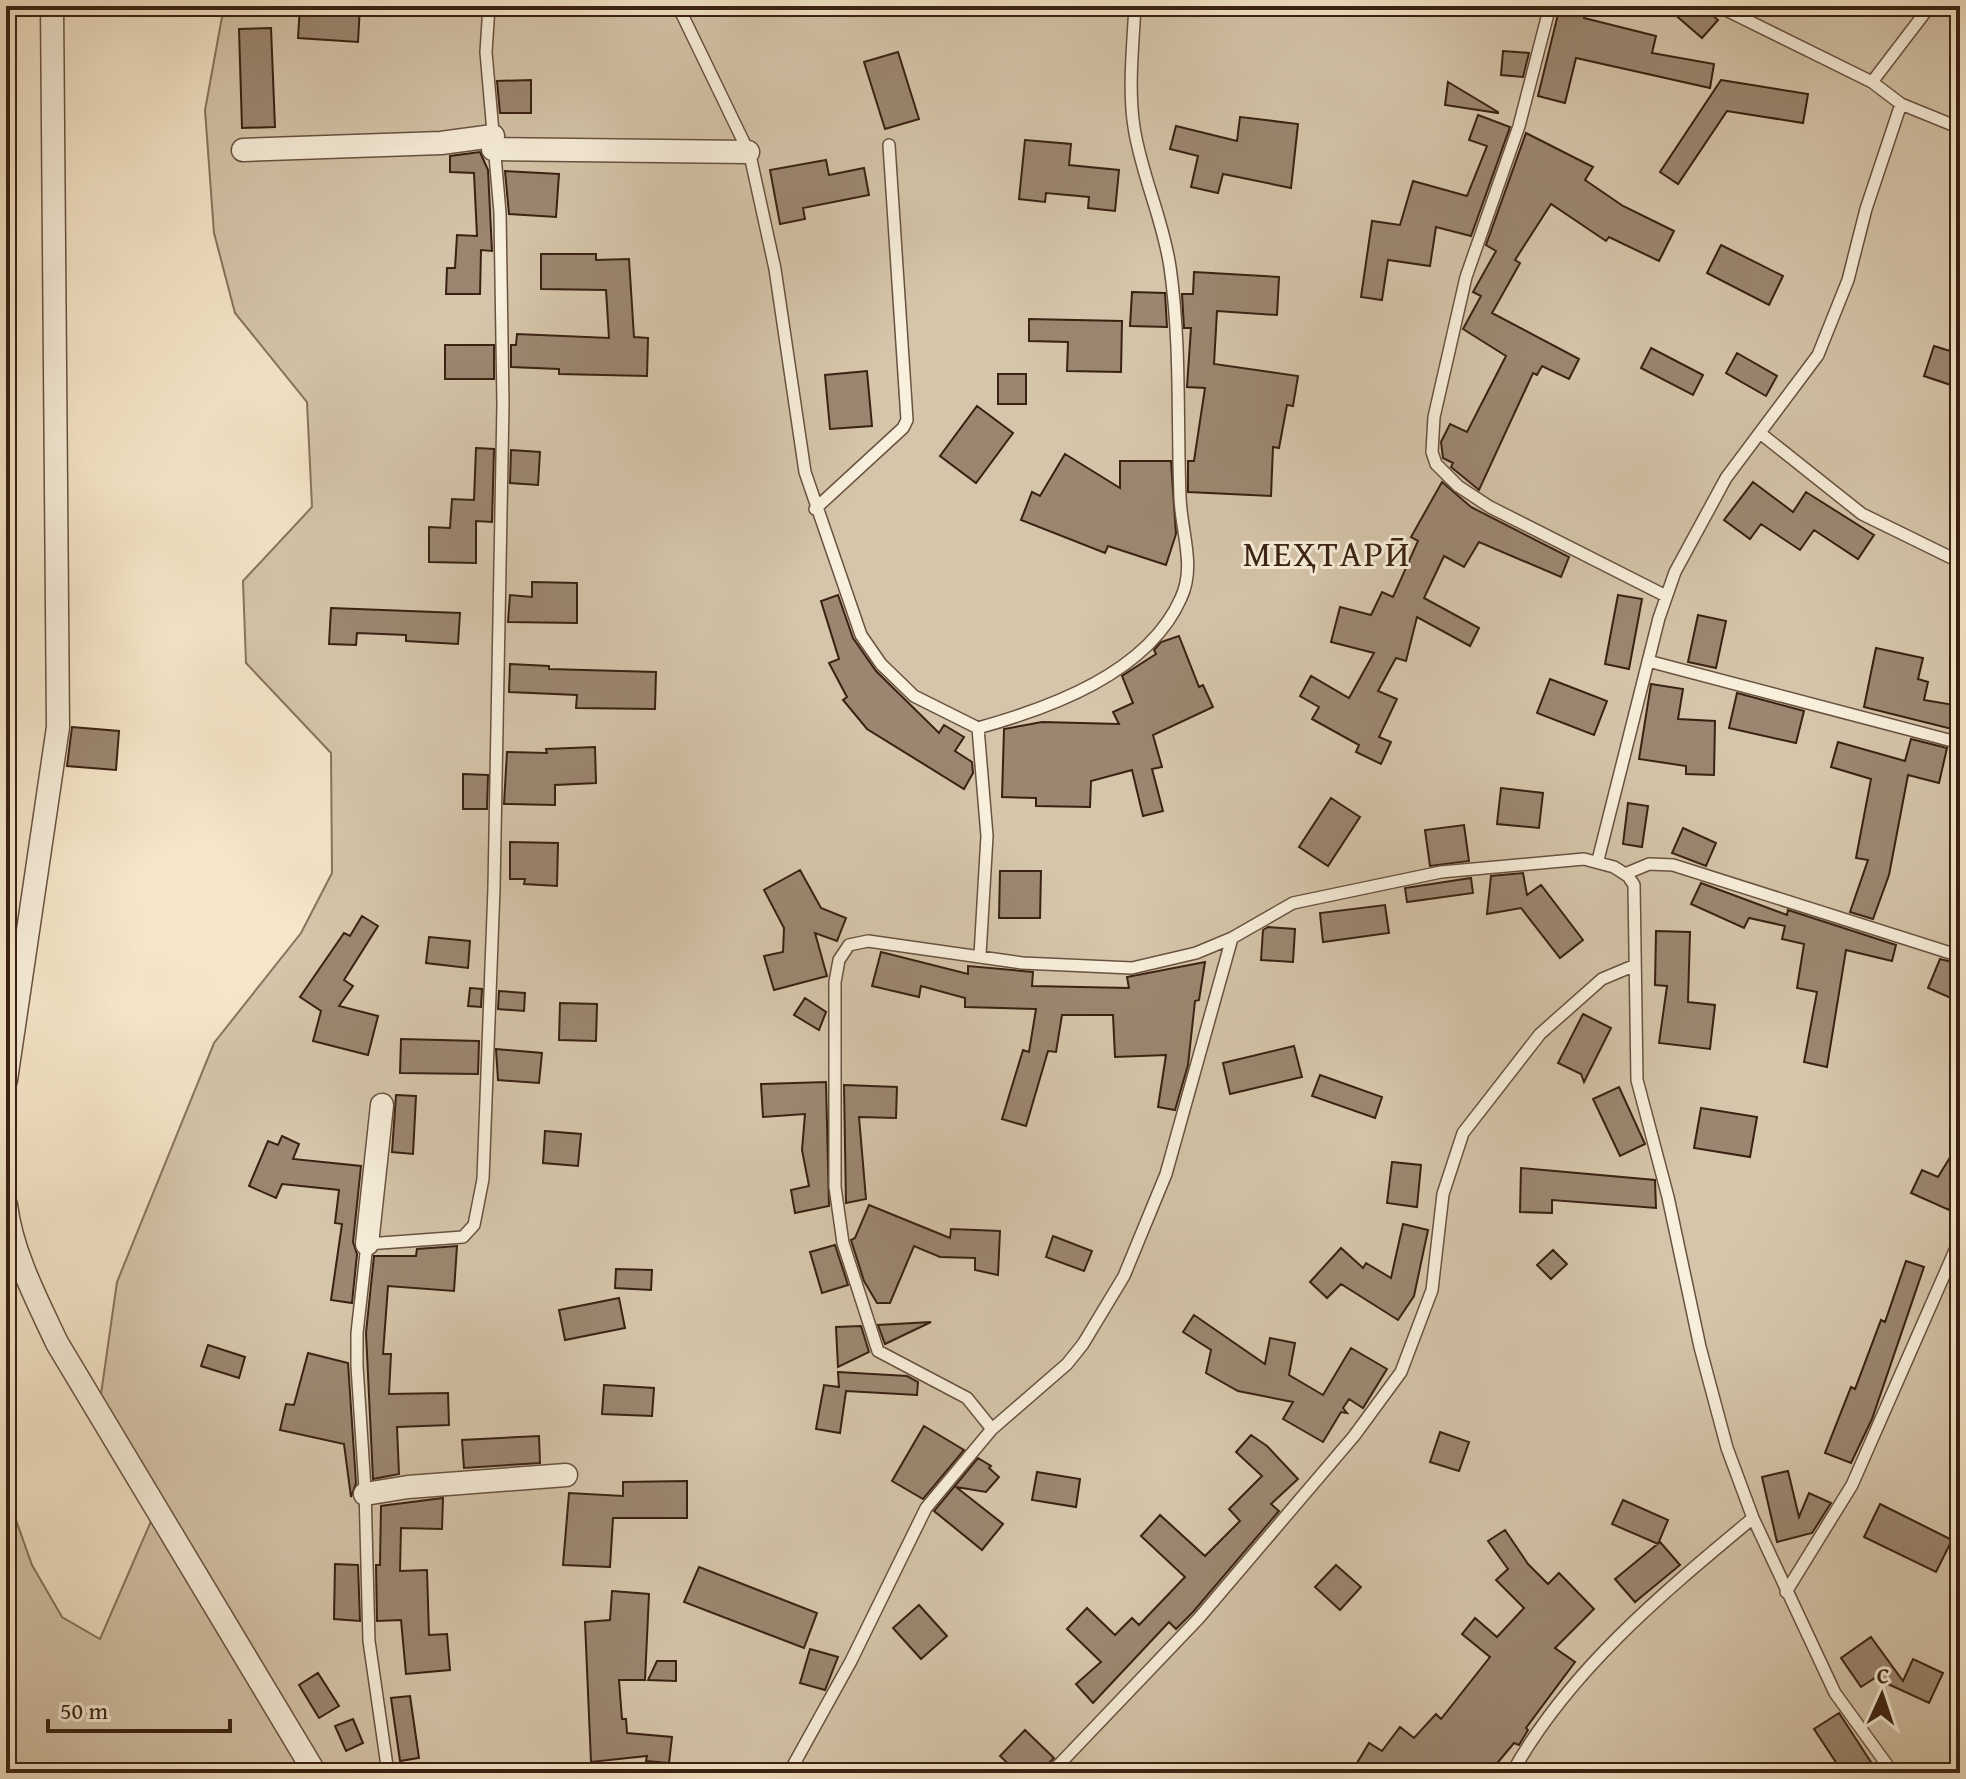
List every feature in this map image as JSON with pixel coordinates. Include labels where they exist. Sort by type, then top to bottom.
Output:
[{"type":"street","points":[[6,1080],[58,727],[52,6]]},
{"type":"street","points":[[243,150],[493,142],[748,152]]},
{"type":"street","points":[[367,1244],[382,1105]]},
{"type":"street","points":[[6,1205],[8,1222],[29,1283],[57,1343],[315,1773]]},
{"type":"street","points":[[365,1494],[408,1487],[566,1475]]},
{"type":"lane","points":[[388,1773],[369,1641],[365,1494],[356,1348],[367,1244],[463,1237],[474,1225],[483,1179],[494,888],[503,404],[500,213],[486,52],[489,6]]},
{"type":"lane","points":[[678,6],[748,152],[775,269],[801,450],[815,509],[861,635],[871,652],[914,696],[978,728],[1060,703],[1099,681],[1143,648],[1159,631],[1179,602],[1186,585],[1188,558],[1180,508],[1177,334],[1170,266],[1134,128],[1135,6]]},
{"type":"lane","points":[[1550,6],[1519,126],[1466,277],[1434,417],[1432,452],[1436,464],[1451,480],[1490,507],[1666,596]]},
{"type":"lane","points":[[1718,6],[1872,82],[1901,104],[1960,128]]},
{"type":"lane","points":[[1872,82],[1930,6]]},
{"type":"lane","points":[[1598,860],[1666,596],[1689,540],[1726,478],[1808,372],[1838,309],[1901,104]]},
{"type":"lane","points":[[815,509],[903,428],[907,420],[889,145]]},
{"type":"lane","points":[[1760,433],[1862,514],[1960,562]]},
{"type":"lane","points":[[1648,661],[1960,743]]},
{"type":"lane","points":[[978,728],[987,836],[980,955]]},
{"type":"lane","points":[[992,1429],[967,1398],[894,1363],[875,1348],[843,1243],[834,1172],[835,982],[843,953],[849,945],[868,941],[1072,968],[1132,968],[1196,953],[1232,938],[1293,903],[1357,887],[1512,864],[1598,860],[1625,874],[1634,890],[1637,1080],[1727,1448],[1753,1518],[1835,1693],[1893,1773]]},
{"type":"lane","points":[[1625,874],[1649,864],[1673,865],[1960,956]]},
{"type":"lane","points":[[789,1773],[851,1661],[926,1508],[992,1429],[1067,1364],[1091,1332],[1124,1276],[1166,1174],[1232,938]]},
{"type":"lane","points":[[1051,1773],[1199,1618],[1354,1436],[1401,1372],[1428,1304],[1443,1194],[1463,1133],[1540,1034],[1602,979],[1633,966]]},
{"type":"lane","points":[[1786,1592],[1852,1485],[1960,1239]]},
{"type":"lane","points":[[1512,1773],[1557,1708],[1614,1641],[1672,1586],[1753,1518]]},
{"type":"shaded area","points":[[224,6],[1960,6],[1960,1773],[6,1773],[6,1492],[32,1565],[62,1617],[100,1639],[158,1505],[99,1408],[117,1282],[214,1043],[301,933],[332,873],[331,753],[246,663],[243,581],[312,507],[307,402],[235,313],[214,233],[205,110]]},
{"type":"building","points":[[300,6],[360,6],[358,42],[298,38]]},
{"type":"building","points":[[1560,6],[1586,6],[1584,18],[1656,36],[1652,53],[1714,64],[1710,88],[1576,58],[1565,103],[1538,96]]},
{"type":"building","points":[[1665,6],[1702,6],[1718,20],[1702,38]]},
{"type":"building","points":[[271,28],[275,127],[242,128],[239,29]]},
{"type":"building","points":[[1503,51],[1529,53],[1523,77],[1501,75]]},
{"type":"building","points":[[898,52],[919,119],[885,129],[864,62]]},
{"type":"building","points":[[531,80],[531,113],[500,113],[497,81]]},
{"type":"building","points":[[1721,80],[1808,94],[1803,123],[1727,111],[1678,184],[1660,172]]},
{"type":"building","points":[[1448,82],[1498,112],[1498,113],[1445,105]]},
{"type":"building","points":[[1478,115],[1510,127],[1471,236],[1436,227],[1430,266],[1388,260],[1382,300],[1361,297],[1372,221],[1400,225],[1413,181],[1467,196],[1487,146],[1469,140]]},
{"type":"building","points":[[1240,117],[1298,124],[1291,188],[1223,174],[1218,193],[1191,187],[1198,156],[1170,149],[1176,126],[1237,141]]},
{"type":"building","points":[[1526,133],[1593,167],[1585,180],[1623,206],[1674,231],[1659,261],[1609,237],[1606,241],[1551,204],[1515,260],[1520,263],[1492,313],[1579,359],[1569,379],[1542,366],[1537,375],[1533,373],[1479,490],[1451,467],[1453,463],[1443,458],[1441,442],[1450,424],[1467,432],[1506,356],[1463,329],[1481,296],[1473,292],[1496,251],[1486,245]]},
{"type":"building","points":[[1025,140],[1071,144],[1069,165],[1119,170],[1115,211],[1088,208],[1089,197],[1046,193],[1045,202],[1019,199]]},
{"type":"building","points":[[480,152],[488,170],[492,251],[481,250],[480,294],[446,294],[447,268],[455,268],[457,235],[477,236],[474,173],[450,172],[450,156]]},
{"type":"building","points":[[826,160],[829,175],[864,168],[869,195],[803,208],[805,219],[780,224],[770,170]]},
{"type":"building","points":[[505,171],[559,174],[556,217],[509,214]]},
{"type":"building","points":[[1721,245],[1783,276],[1769,305],[1707,273]]},
{"type":"building","points":[[541,254],[596,254],[596,260],[629,259],[634,337],[648,338],[647,376],[559,374],[559,369],[511,367],[511,345],[516,345],[517,334],[609,338],[606,290],[541,289]]},
{"type":"building","points":[[1194,272],[1279,277],[1277,315],[1217,311],[1214,364],[1298,376],[1293,406],[1287,405],[1279,448],[1273,447],[1271,496],[1188,492],[1188,461],[1194,461],[1205,388],[1187,387],[1191,328],[1184,328],[1182,294],[1193,294]]},
{"type":"building","points":[[1132,292],[1165,293],[1167,327],[1130,326]]},
{"type":"building","points":[[1029,319],[1122,321],[1121,372],[1067,371],[1068,342],[1029,341]]},
{"type":"building","points":[[445,345],[494,345],[494,379],[445,379]]},
{"type":"building","points":[[1934,346],[1960,354],[1960,388],[1924,376]]},
{"type":"building","points":[[1651,348],[1703,375],[1693,395],[1641,368]]},
{"type":"building","points":[[1737,353],[1777,376],[1766,396],[1726,373]]},
{"type":"building","points":[[867,371],[872,426],[830,429],[825,375]]},
{"type":"building","points":[[998,374],[1026,374],[1026,404],[998,404]]},
{"type":"building","points":[[977,406],[1013,433],[976,483],[940,456]]},
{"type":"building","points":[[476,448],[494,449],[492,522],[476,521],[476,563],[429,562],[429,527],[450,528],[452,499],[474,500]]},
{"type":"building","points":[[511,450],[540,452],[538,485],[510,483]]},
{"type":"building","points":[[1065,454],[1120,488],[1120,461],[1171,461],[1176,534],[1166,565],[1108,546],[1105,553],[1021,520],[1032,492],[1040,496]]},
{"type":"building","points":[[1442,482],[1471,507],[1569,557],[1561,577],[1479,542],[1464,567],[1444,556],[1424,598],[1479,628],[1470,646],[1417,617],[1406,661],[1396,658],[1378,691],[1397,699],[1379,737],[1391,742],[1381,764],[1356,752],[1359,745],[1312,719],[1319,707],[1300,696],[1311,676],[1349,698],[1374,653],[1331,642],[1340,607],[1371,615],[1382,592],[1393,597],[1418,541],[1411,537]]},
{"type":"building","points":[[1753,482],[1793,512],[1806,492],[1874,535],[1858,559],[1814,530],[1800,550],[1761,524],[1750,539],[1724,520]]},
{"type":"building","points":[[532,582],[577,583],[577,623],[508,622],[510,595],[532,597]]},
{"type":"building","points":[[838,595],[853,638],[876,671],[939,733],[944,725],[964,737],[955,751],[972,762],[973,773],[964,789],[867,729],[843,700],[847,697],[829,663],[839,659],[821,601]]},
{"type":"building","points":[[1618,595],[1642,599],[1629,669],[1605,664]]},
{"type":"building","points":[[331,608],[460,613],[458,644],[406,641],[406,635],[357,633],[356,645],[329,644]]},
{"type":"building","points":[[1698,615],[1726,621],[1716,668],[1688,662]]},
{"type":"building","points":[[1179,636],[1199,687],[1203,685],[1213,707],[1153,735],[1162,767],[1152,769],[1163,811],[1143,816],[1132,770],[1091,781],[1090,807],[1036,806],[1036,798],[1002,797],[1004,729],[1042,722],[1119,724],[1113,712],[1133,703],[1122,676],[1156,654],[1154,650],[1161,642]]},
{"type":"building","points":[[1876,648],[1923,658],[1918,679],[1928,682],[1924,700],[1960,706],[1960,731],[1864,707]]},
{"type":"building","points":[[510,664],[549,666],[549,669],[656,672],[655,709],[576,708],[577,695],[509,692]]},
{"type":"building","points":[[1550,679],[1607,701],[1594,735],[1537,713]]},
{"type":"building","points":[[1651,684],[1683,689],[1678,719],[1715,721],[1714,775],[1686,774],[1686,766],[1639,759]]},
{"type":"building","points":[[1737,693],[1804,711],[1796,743],[1729,728]]},
{"type":"building","points":[[72,727],[119,731],[116,770],[67,766]]},
{"type":"building","points":[[1911,739],[1947,748],[1939,783],[1908,775],[1889,875],[1873,919],[1850,912],[1868,860],[1856,858],[1871,779],[1831,767],[1838,742],[1905,761]]},
{"type":"building","points":[[595,747],[596,783],[555,785],[555,805],[504,804],[507,752],[547,753],[546,749]]},
{"type":"building","points":[[463,774],[488,775],[487,809],[463,809]]},
{"type":"building","points":[[1501,788],[1543,793],[1539,828],[1497,824]]},
{"type":"building","points":[[1331,798],[1360,817],[1328,866],[1299,847]]},
{"type":"building","points":[[1628,803],[1648,806],[1642,847],[1623,844]]},
{"type":"building","points":[[1464,825],[1469,861],[1430,866],[1425,830]]},
{"type":"building","points":[[1683,828],[1716,843],[1706,866],[1672,853]]},
{"type":"building","points":[[510,842],[558,843],[557,886],[524,884],[525,879],[510,879]]},
{"type":"building","points":[[800,870],[821,908],[846,918],[837,941],[815,933],[827,976],[774,990],[764,956],[783,952],[784,928],[764,890]]},
{"type":"building","points":[[1000,871],[1041,871],[1040,918],[999,918]]},
{"type":"building","points":[[1523,873],[1527,895],[1541,885],[1583,940],[1560,958],[1521,908],[1487,914],[1491,876]]},
{"type":"building","points":[[1471,878],[1473,893],[1407,902],[1405,888]]},
{"type":"building","points":[[1701,883],[1787,915],[1788,910],[1896,945],[1892,961],[1846,950],[1827,1067],[1804,1062],[1817,992],[1797,988],[1804,944],[1782,939],[1785,926],[1749,918],[1744,928],[1691,904]]},
{"type":"building","points":[[1385,905],[1389,933],[1323,942],[1320,913]]},
{"type":"building","points":[[362,916],[378,926],[344,980],[353,986],[339,1006],[378,1016],[368,1055],[313,1041],[321,1011],[300,997],[344,933],[350,936]]},
{"type":"building","points":[[1268,927],[1295,929],[1293,962],[1261,960],[1263,930]]},
{"type":"building","points":[[1656,931],[1690,932],[1688,1002],[1715,1005],[1710,1049],[1659,1043],[1667,986],[1655,985]]},
{"type":"building","points":[[429,937],[470,941],[468,968],[426,963]]},
{"type":"building","points":[[881,952],[968,974],[968,966],[1033,972],[1032,986],[1129,988],[1127,977],[1205,962],[1199,1000],[1195,1001],[1188,1065],[1175,1110],[1158,1107],[1166,1055],[1115,1057],[1113,1015],[1062,1015],[1056,1052],[1048,1051],[1026,1126],[1002,1119],[1023,1050],[1029,1052],[1036,1009],[965,1007],[965,998],[921,986],[919,997],[872,986]]},
{"type":"building","points":[[1940,959],[1960,964],[1960,1002],[1928,988]]},
{"type":"building","points":[[470,988],[482,989],[481,1007],[468,1006]]},
{"type":"building","points":[[499,991],[525,993],[524,1011],[498,1009]]},
{"type":"building","points":[[805,998],[826,1012],[819,1030],[794,1015]]},
{"type":"building","points":[[560,1003],[597,1004],[596,1041],[559,1040]]},
{"type":"building","points":[[1583,1014],[1611,1028],[1584,1082],[1581,1074],[1558,1063]]},
{"type":"building","points":[[401,1039],[479,1041],[478,1074],[400,1073]]},
{"type":"building","points":[[1294,1046],[1302,1077],[1230,1094],[1223,1063]]},
{"type":"building","points":[[496,1049],[542,1053],[539,1083],[498,1080]]},
{"type":"building","points":[[1320,1075],[1382,1097],[1375,1118],[1312,1096]]},
{"type":"building","points":[[826,1082],[829,1206],[795,1213],[791,1190],[809,1186],[802,1150],[805,1114],[763,1117],[761,1084]]},
{"type":"building","points":[[844,1085],[897,1087],[896,1118],[859,1117],[866,1199],[846,1203]]},
{"type":"building","points":[[1619,1087],[1645,1144],[1620,1156],[1593,1099]]},
{"type":"building","points":[[396,1095],[416,1096],[413,1154],[392,1152]]},
{"type":"building","points":[[1701,1108],[1757,1117],[1750,1157],[1694,1148]]},
{"type":"building","points":[[545,1131],[581,1134],[578,1166],[543,1163]]},
{"type":"building","points":[[282,1136],[299,1144],[293,1159],[361,1166],[353,1242],[357,1254],[352,1303],[331,1300],[342,1224],[335,1223],[339,1190],[282,1184],[276,1198],[249,1186],[268,1141],[278,1145]]},
{"type":"building","points":[[1960,1141],[1960,1185],[1949,1210],[1911,1193],[1922,1170],[1938,1177]]},
{"type":"building","points":[[1392,1162],[1421,1165],[1417,1207],[1387,1203]]},
{"type":"building","points":[[1521,1168],[1655,1180],[1656,1208],[1552,1200],[1552,1213],[1520,1212]]},
{"type":"building","points":[[869,1205],[950,1238],[951,1229],[1000,1231],[998,1275],[975,1270],[975,1258],[940,1257],[914,1246],[890,1303],[877,1303],[864,1281],[851,1240],[855,1238]]},
{"type":"building","points":[[1403,1224],[1428,1230],[1414,1296],[1398,1320],[1341,1284],[1327,1298],[1310,1282],[1341,1248],[1363,1268],[1366,1263],[1391,1278]]},
{"type":"building","points":[[1053,1236],[1092,1251],[1084,1271],[1046,1257]]},
{"type":"building","points":[[835,1245],[848,1285],[822,1293],[810,1252]]},
{"type":"building","points":[[457,1246],[454,1291],[388,1286],[383,1354],[391,1354],[389,1394],[448,1393],[449,1425],[397,1427],[399,1474],[373,1479],[366,1333],[374,1256],[416,1256],[417,1249]]},
{"type":"building","points":[[1553,1250],[1567,1264],[1551,1279],[1537,1265]]},
{"type":"building","points":[[1906,1261],[1924,1267],[1872,1419],[1851,1463],[1825,1453],[1851,1387],[1855,1389],[1881,1320],[1885,1322]]},
{"type":"building","points":[[616,1269],[652,1270],[651,1290],[615,1288]]},
{"type":"building","points":[[619,1298],[625,1328],[565,1340],[559,1310]]},
{"type":"building","points":[[1194,1315],[1265,1364],[1270,1338],[1295,1343],[1289,1375],[1323,1395],[1351,1348],[1387,1369],[1363,1408],[1349,1399],[1343,1408],[1347,1413],[1341,1412],[1323,1442],[1283,1419],[1293,1402],[1238,1391],[1206,1373],[1211,1350],[1183,1332]]},
{"type":"building","points":[[931,1322],[885,1344],[878,1325]]},
{"type":"building","points":[[861,1326],[869,1352],[838,1367],[836,1327]]},
{"type":"building","points":[[208,1345],[245,1357],[239,1378],[201,1366]]},
{"type":"building","points":[[308,1353],[348,1363],[356,1483],[351,1497],[344,1444],[280,1430],[286,1404],[294,1405]]},
{"type":"building","points":[[838,1372],[907,1376],[918,1382],[917,1395],[846,1391],[840,1433],[816,1429],[824,1385],[839,1387]]},
{"type":"building","points":[[604,1385],[654,1388],[652,1416],[602,1414]]},
{"type":"building","points":[[924,1426],[964,1450],[923,1499],[892,1481]]},
{"type":"building","points":[[1440,1432],[1469,1442],[1459,1471],[1430,1462]]},
{"type":"building","points":[[1251,1435],[1267,1446],[1298,1479],[1271,1504],[1279,1511],[1193,1612],[1176,1629],[1169,1622],[1093,1703],[1076,1684],[1101,1662],[1067,1629],[1087,1608],[1115,1635],[1132,1618],[1139,1625],[1185,1577],[1141,1536],[1160,1515],[1205,1556],[1240,1521],[1229,1509],[1262,1476],[1236,1452]]},
{"type":"building","points":[[539,1436],[540,1463],[464,1468],[462,1440]]},
{"type":"building","points":[[978,1458],[991,1466],[989,1468],[999,1477],[986,1492],[956,1487],[1003,1524],[982,1550],[934,1511]]},
{"type":"building","points":[[1788,1471],[1799,1517],[1809,1493],[1831,1503],[1812,1533],[1777,1542],[1762,1477]]},
{"type":"building","points":[[1037,1472],[1080,1479],[1076,1507],[1032,1500]]},
{"type":"building","points":[[687,1481],[687,1518],[613,1518],[610,1567],[563,1565],[569,1493],[623,1496],[623,1482]]},
{"type":"building","points":[[443,1498],[442,1529],[401,1528],[400,1571],[427,1570],[429,1635],[447,1634],[450,1670],[406,1674],[401,1620],[377,1621],[376,1565],[380,1565],[381,1506]]},
{"type":"building","points":[[1623,1500],[1668,1520],[1658,1544],[1612,1524]]},
{"type":"building","points":[[1880,1504],[1952,1540],[1936,1572],[1864,1537]]},
{"type":"building","points":[[1505,1530],[1528,1564],[1548,1584],[1559,1573],[1594,1609],[1555,1648],[1575,1662],[1526,1728],[1528,1730],[1519,1745],[1514,1743],[1489,1773],[1351,1773],[1369,1743],[1382,1751],[1400,1727],[1414,1738],[1436,1714],[1441,1719],[1490,1657],[1462,1634],[1475,1618],[1497,1637],[1524,1608],[1496,1580],[1508,1569],[1488,1541]]},
{"type":"building","points":[[1660,1542],[1680,1565],[1635,1602],[1615,1579]]},
{"type":"building","points":[[335,1564],[358,1565],[360,1621],[334,1619]]},
{"type":"building","points":[[1336,1565],[1361,1587],[1340,1610],[1315,1587]]},
{"type":"building","points":[[699,1567],[817,1613],[804,1648],[684,1602]]},
{"type":"building","points":[[612,1591],[649,1594],[645,1680],[619,1680],[622,1719],[626,1719],[627,1733],[672,1737],[669,1763],[646,1761],[647,1756],[591,1762],[585,1622],[610,1620]]},
{"type":"building","points":[[919,1605],[947,1636],[921,1659],[893,1628]]},
{"type":"building","points":[[1871,1637],[1903,1681],[1913,1659],[1943,1673],[1929,1703],[1875,1678],[1861,1687],[1841,1658]]},
{"type":"building","points":[[810,1649],[838,1657],[825,1690],[800,1683]]},
{"type":"building","points":[[657,1661],[676,1661],[676,1681],[648,1680]]},
{"type":"building","points":[[318,1673],[339,1706],[319,1718],[299,1685]]},
{"type":"building","points":[[410,1696],[419,1758],[400,1761],[391,1698]]},
{"type":"building","points":[[1839,1713],[1878,1773],[1843,1773],[1814,1729]]},
{"type":"building","points":[[353,1719],[363,1743],[346,1751],[335,1726]]},
{"type":"building","points":[[1025,1730],[1054,1758],[1039,1773],[1018,1773],[1000,1756]]},
{"type":"district","name":"МЕҲТАРӢ","points":[[1327,552]]}]
